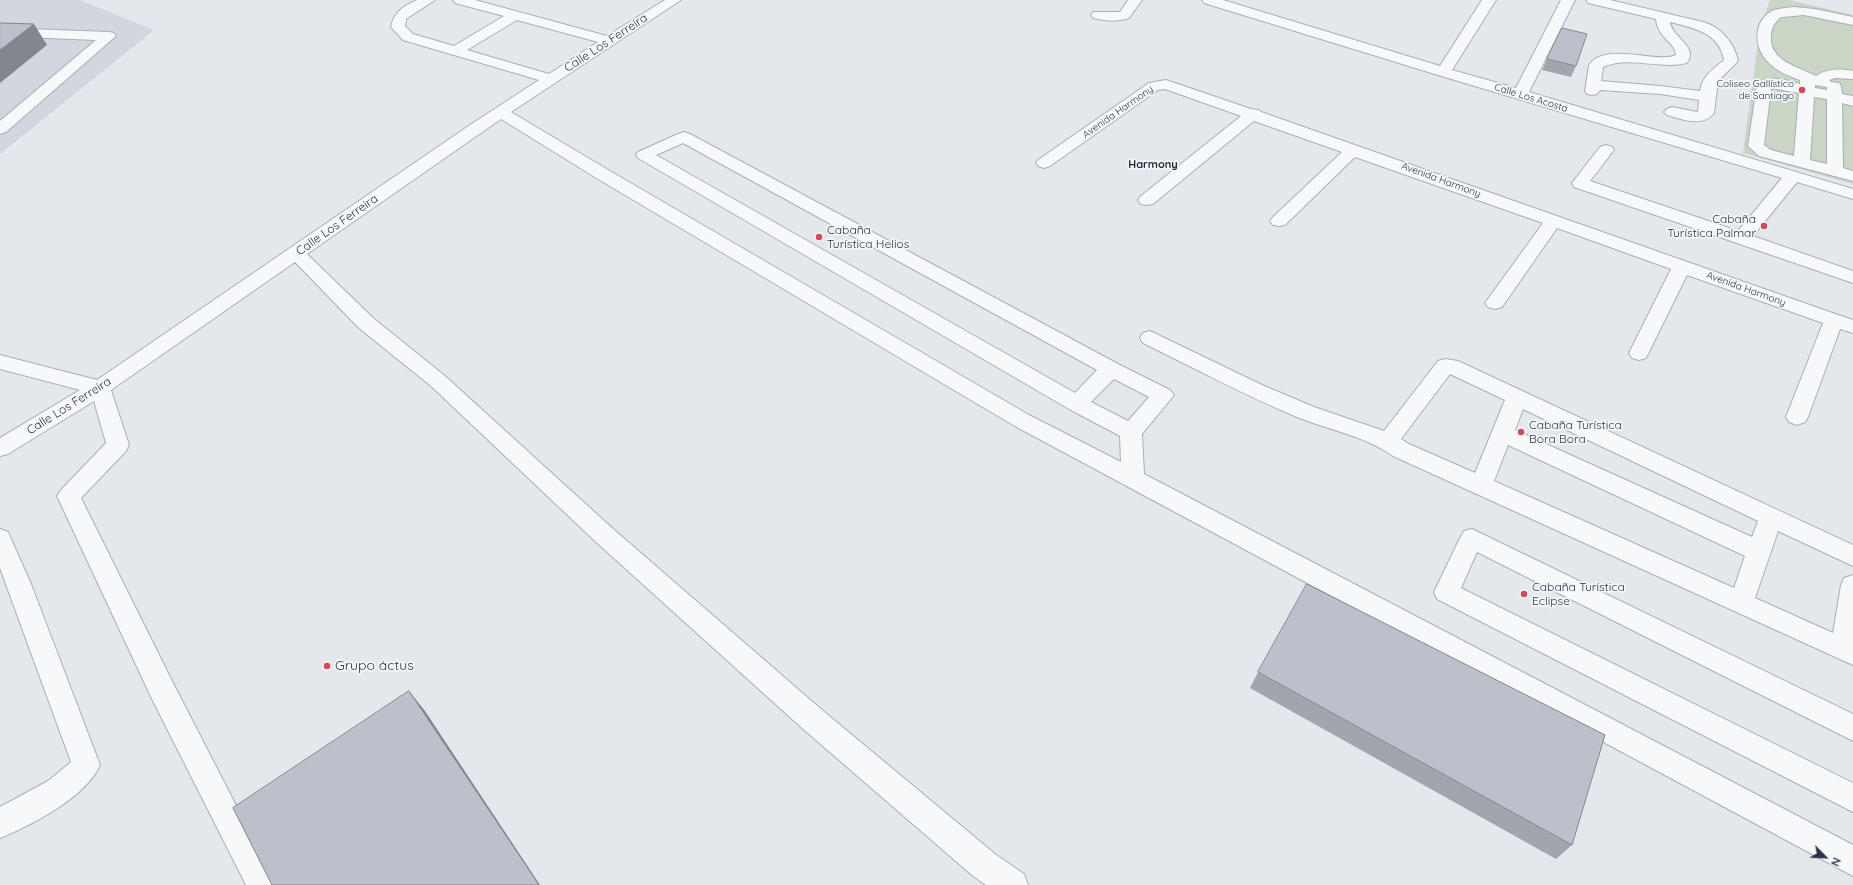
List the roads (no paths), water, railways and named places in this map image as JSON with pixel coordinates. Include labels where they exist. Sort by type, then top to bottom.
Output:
[{"type":"street","points":[[428,0],[415,6],[400,17],[398,27],[408,36],[551,79]]},
{"type":"street","points":[[460,0],[609,41]]},
{"type":"street","name":"Calle Los Ferreira","points":[[0,448],[100,388],[501,112],[674,0]]},
{"type":"street","points":[[1098,15],[1124,16],[1128,14],[1135,0]]},
{"type":"street","name":"Calle Los Acosta","points":[[1209,0],[1520,95],[1582,95],[1599,119],[1798,170]]},
{"type":"street","points":[[1443,72],[1489,0]]},
{"type":"street","points":[[1520,95],[1558,17],[1568,0]]},
{"type":"street","points":[[1593,0],[1703,26],[1714,32],[1731,56],[1731,61],[1726,68],[1716,73],[1711,78],[1706,113],[1701,117],[1672,112]]},
{"type":"street","points":[[1853,21],[1796,12],[1777,14],[1769,20],[1764,33],[1763,45],[1766,53],[1776,62],[1811,83],[1833,91],[1853,101]]},
{"type":"street","points":[[455,51],[516,15]]},
{"type":"street","points":[[1582,95],[1596,65],[1606,59],[1624,57],[1668,61],[1682,60],[1684,56],[1683,49],[1667,33],[1662,17]]},
{"type":"street","points":[[0,32],[109,36],[0,129]]},
{"type":"street","points":[[1853,75],[1831,74],[1811,83],[1766,84],[1764,86],[1756,146],[1765,153],[1798,170],[1853,176]]},
{"type":"street","points":[[1741,239],[1798,170],[1811,83]]},
{"type":"street","name":"Avenida Harmony","points":[[1044,163],[1149,89],[1160,84],[1174,85],[1853,327]]},
{"type":"street","points":[[1833,91],[1853,89]]},
{"type":"street","points":[[1582,95],[1660,90],[1708,97]]},
{"type":"street","points":[[1824,174],[1833,91]]},
{"type":"street","points":[[1582,95],[1600,98],[1599,119]]},
{"type":"street","points":[[501,112],[604,176],[1021,420],[1133,478],[1853,861]]},
{"type":"street","points":[[1147,200],[1254,113]]},
{"type":"street","points":[[1131,432],[1077,404],[644,156],[684,137],[1111,369],[1164,395],[1131,432],[1133,478]]},
{"type":"street","points":[[1279,221],[1354,149]]},
{"type":"street","points":[[1606,150],[1580,183],[1853,277]]},
{"type":"street","points":[[1824,174],[1853,194]]},
{"type":"street","points":[[1495,303],[1554,220]]},
{"type":"street","points":[[296,253],[366,323],[438,381],[604,535],[812,719],[984,865],[1013,885]]},
{"type":"street","points":[[1639,353],[1682,265]]},
{"type":"street","points":[[1797,417],[1834,320]]},
{"type":"street","points":[[1150,338],[1255,390],[1306,412],[1388,441],[1402,450],[1848,652],[1853,584]]},
{"type":"street","points":[[0,362],[100,388],[118,445],[69,496],[162,690],[262,885]]},
{"type":"street","points":[[1388,441],[1445,366],[1451,366],[1853,556]]},
{"type":"street","points":[[1077,404],[1111,369]]},
{"type":"street","points":[[1481,485],[1517,397]]},
{"type":"street","points":[[1502,433],[1760,551]]},
{"type":"street","points":[[1741,603],[1771,517]]},
{"type":"street","points":[[1853,728],[1472,538],[1446,592],[1853,798]]},
{"type":"street","points":[[0,539],[86,765],[78,777],[62,788],[0,823]]},
{"type":"place","name":"Coliseo Gallístico de Santiago","points":[[1802,90]]},
{"type":"place","name":"Cabaña Turística Palmar","points":[[1764,226]]},
{"type":"place","name":"Cabaña Turística Helios","points":[[819,237]]},
{"type":"place","name":"Cabaña Turística Bora Bora","points":[[1521,432]]},
{"type":"place","name":"Cabaña Turística Eclipse","points":[[1524,594]]},
{"type":"place","name":"Grupo áctus","points":[[327,666]]},
{"type":"district","name":"Harmony","points":[[1153,165]]}]
